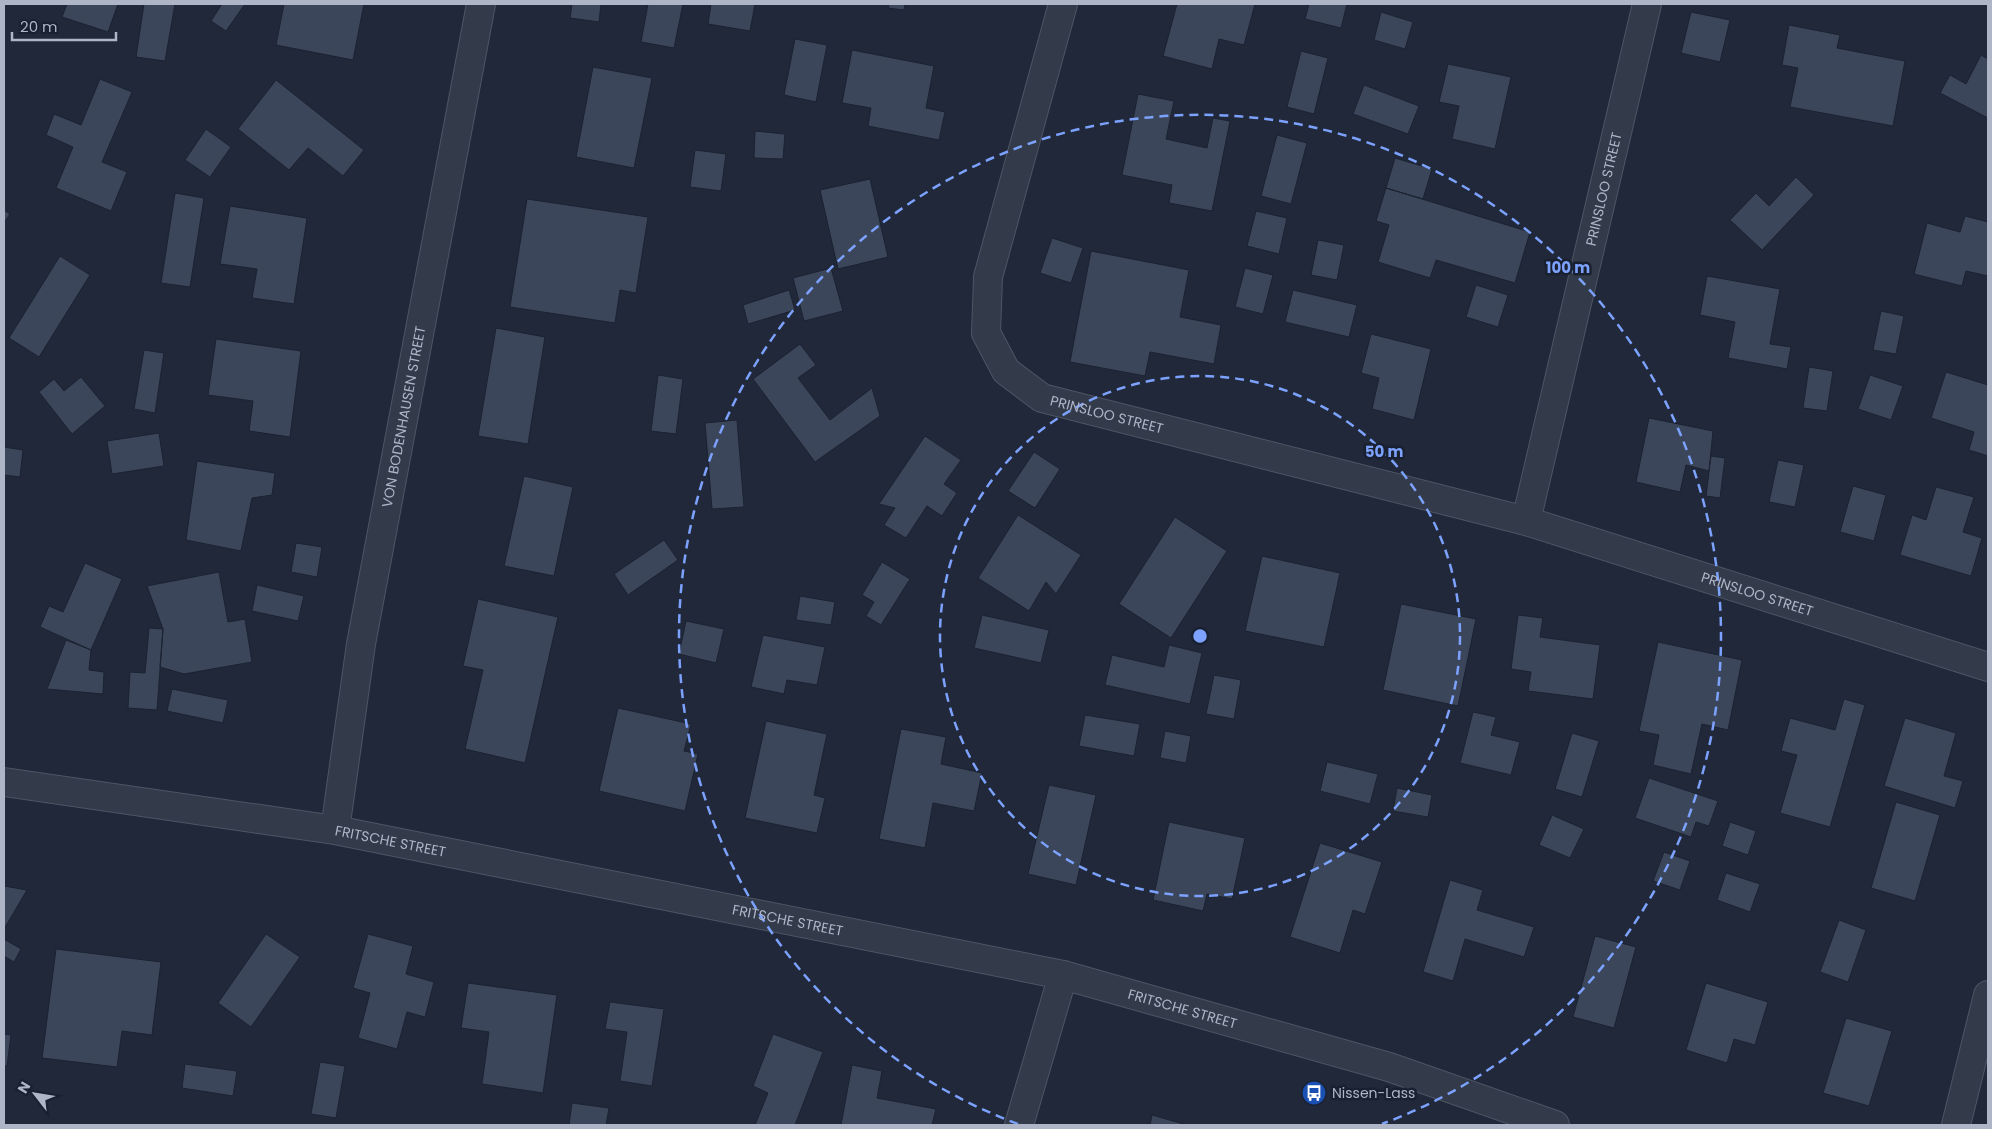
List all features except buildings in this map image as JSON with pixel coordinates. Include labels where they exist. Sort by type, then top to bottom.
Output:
[{"type":"street","name":"VON BODENHAUSEN STREET","points":[[335,830],[361,644],[480,4]]},
{"type":"street","name":"PRINSLOO STREET","points":[[1063,4],[988,277],[986,333],[1006,371],[1042,398],[1526,521],[1988,667]]},
{"type":"street","name":"PRINSLOO STREET","points":[[1526,521],[1647,4]]},
{"type":"street","name":"FRITSCHE STREET","points":[[4,782],[335,830],[1063,975],[1389,1067],[1555,1125]]},
{"type":"street","points":[[1019,1125],[1063,975]]},
{"type":"street","points":[[1956,1125],[1988,995]]},
{"type":"place","name":"Nissen-Lass","points":[[1314,1093]]}]
